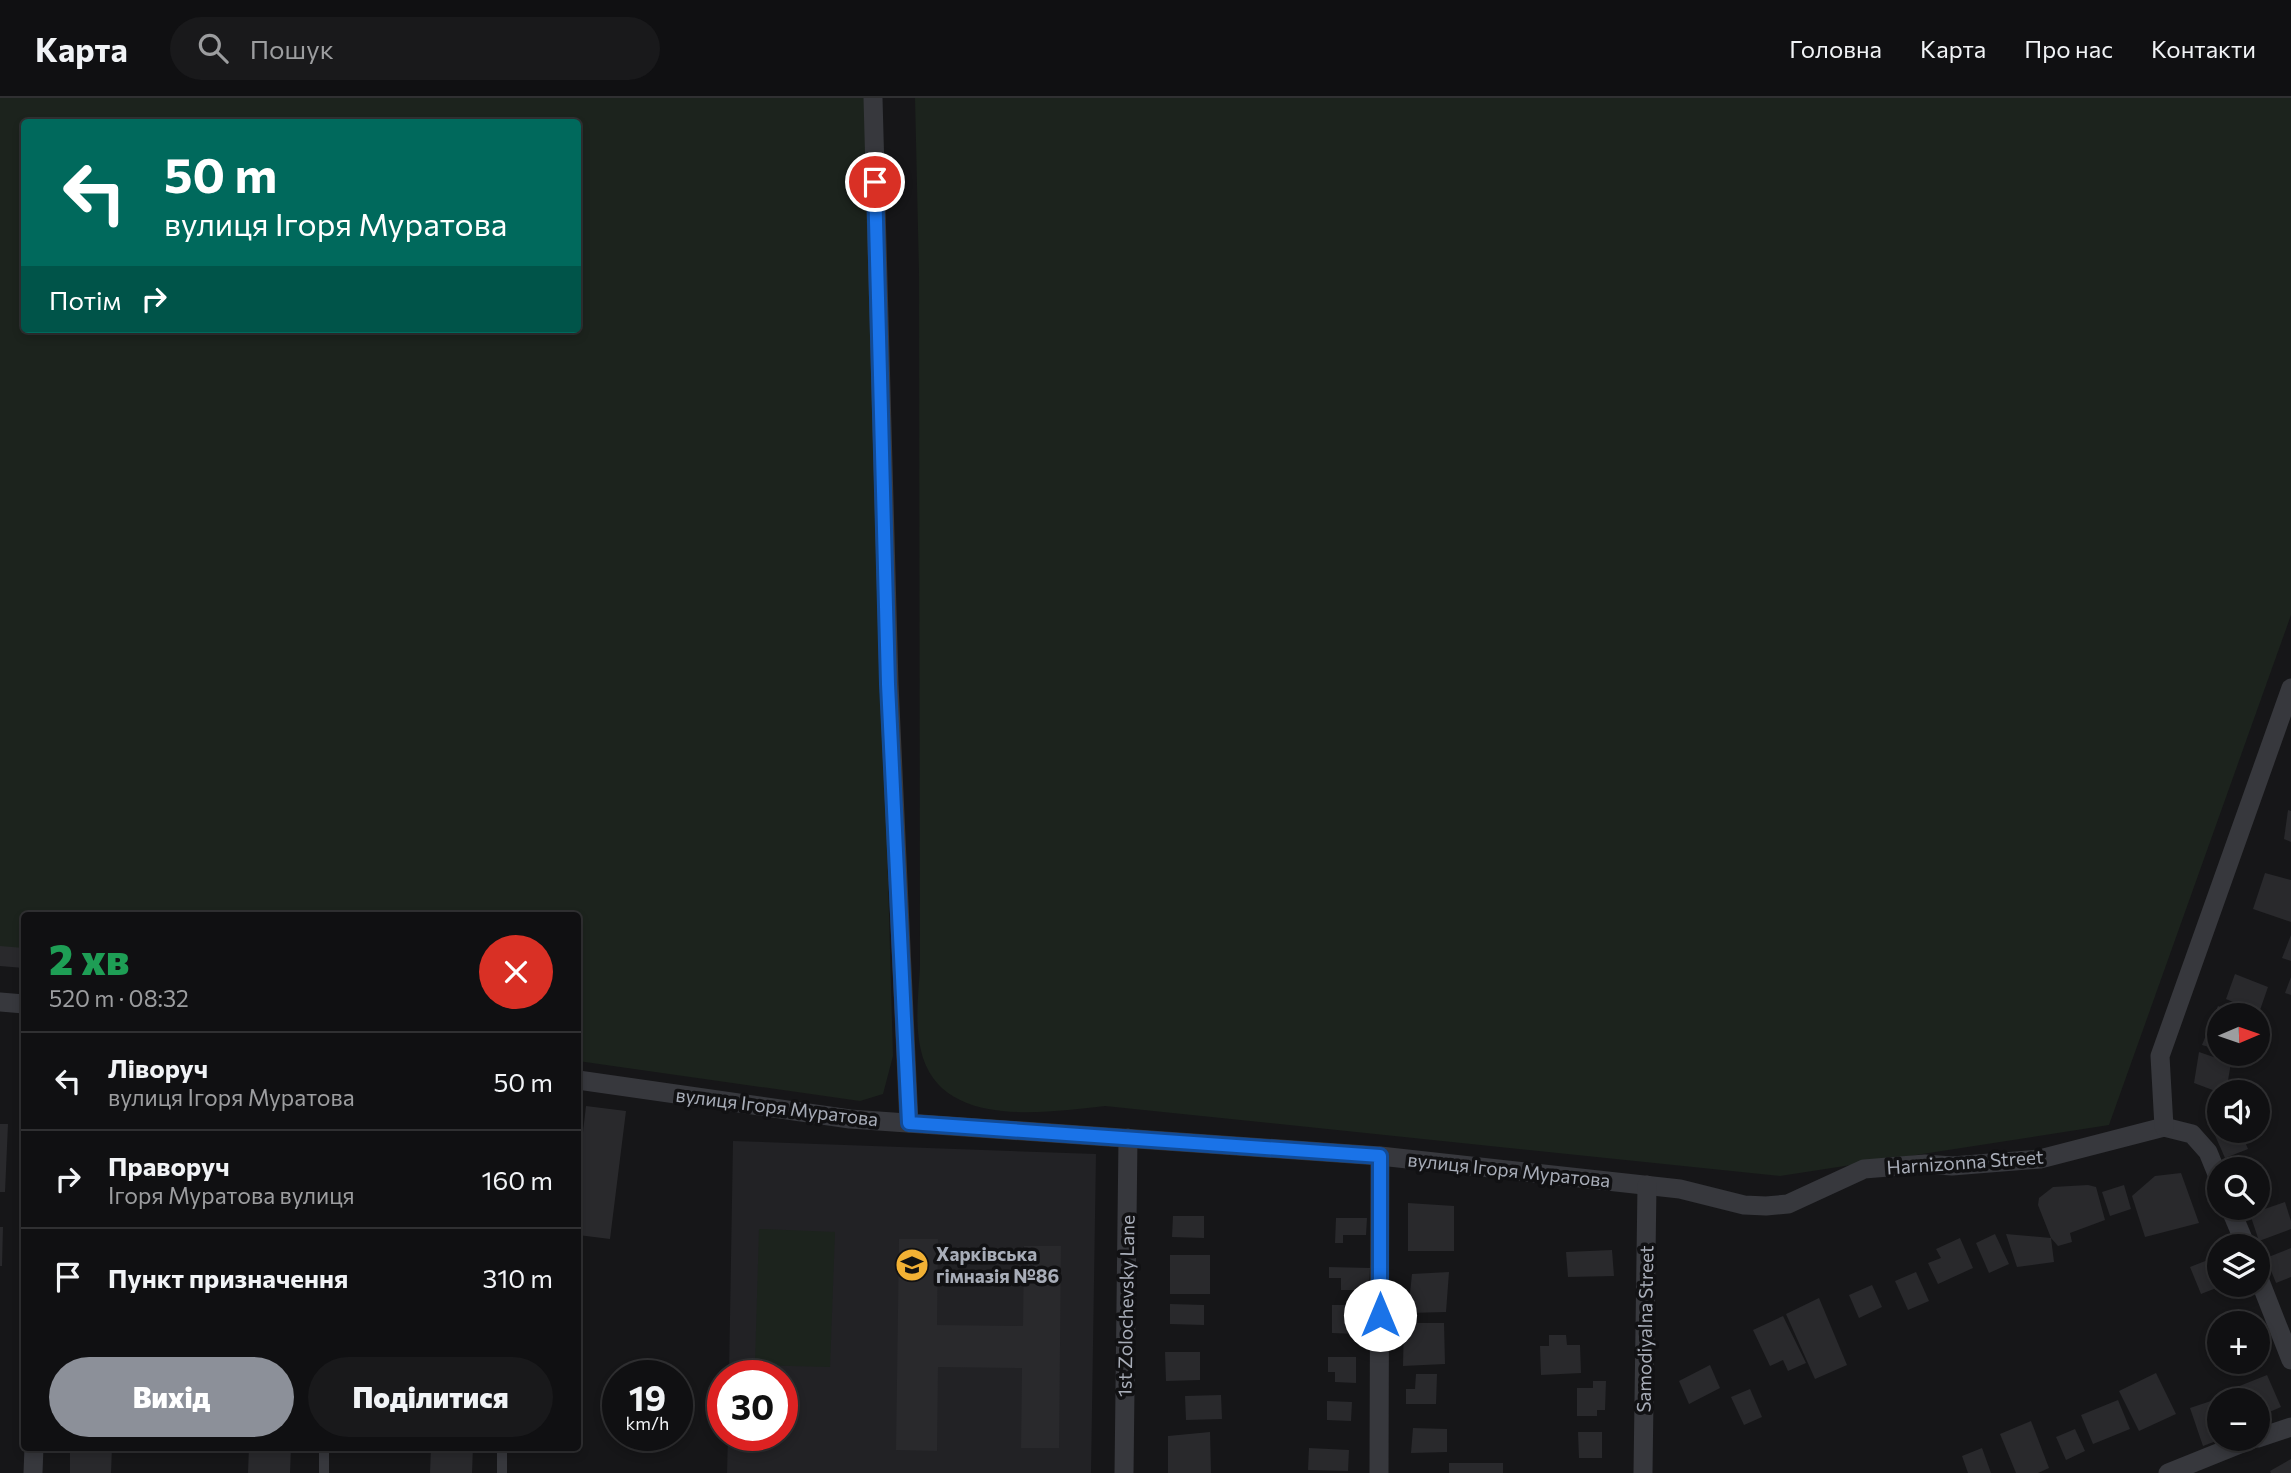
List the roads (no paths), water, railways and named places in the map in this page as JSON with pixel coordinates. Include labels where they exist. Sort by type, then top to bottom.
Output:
[{"type":"street","points":[[873,98],[888,684],[909,1123]]},
{"type":"street","points":[[2210,1157],[2192,1134],[2164,1127],[2160,1056],[2291,688]]},
{"type":"street","points":[[0,1002],[21,1004]]},
{"type":"street","name":"вулиця Ігоря Муратова","points":[[581,1080],[850,1119],[1380,1156],[1647,1185]]},
{"type":"street","name":"Harnizonna Street","points":[[1647,1185],[1680,1189],[1744,1205],[1788,1204],[1864,1169],[2039,1159],[2164,1127]]},
{"type":"street","name":"1st Zolochevsky Lane","points":[[1124,1473],[1128,1138]]},
{"type":"street","points":[[1380,1156],[1380,1473]]},
{"type":"street","name":"Samodiyalna Street","points":[[1643,1473],[1647,1185]]},
{"type":"street","points":[[2266,1297],[2291,1360]]},
{"type":"street","points":[[2270,1434],[2291,1427]]},
{"type":"street","points":[[33,1451],[33,1473]]},
{"type":"street","points":[[2168,1473],[2223,1451]]},
{"type":"lane","points":[[324,1451],[324,1473]]},
{"type":"lane","points":[[502,1451],[502,1473]]},
{"type":"place","name":"Харківська гімназія №86","points":[[912,1265]]}]
